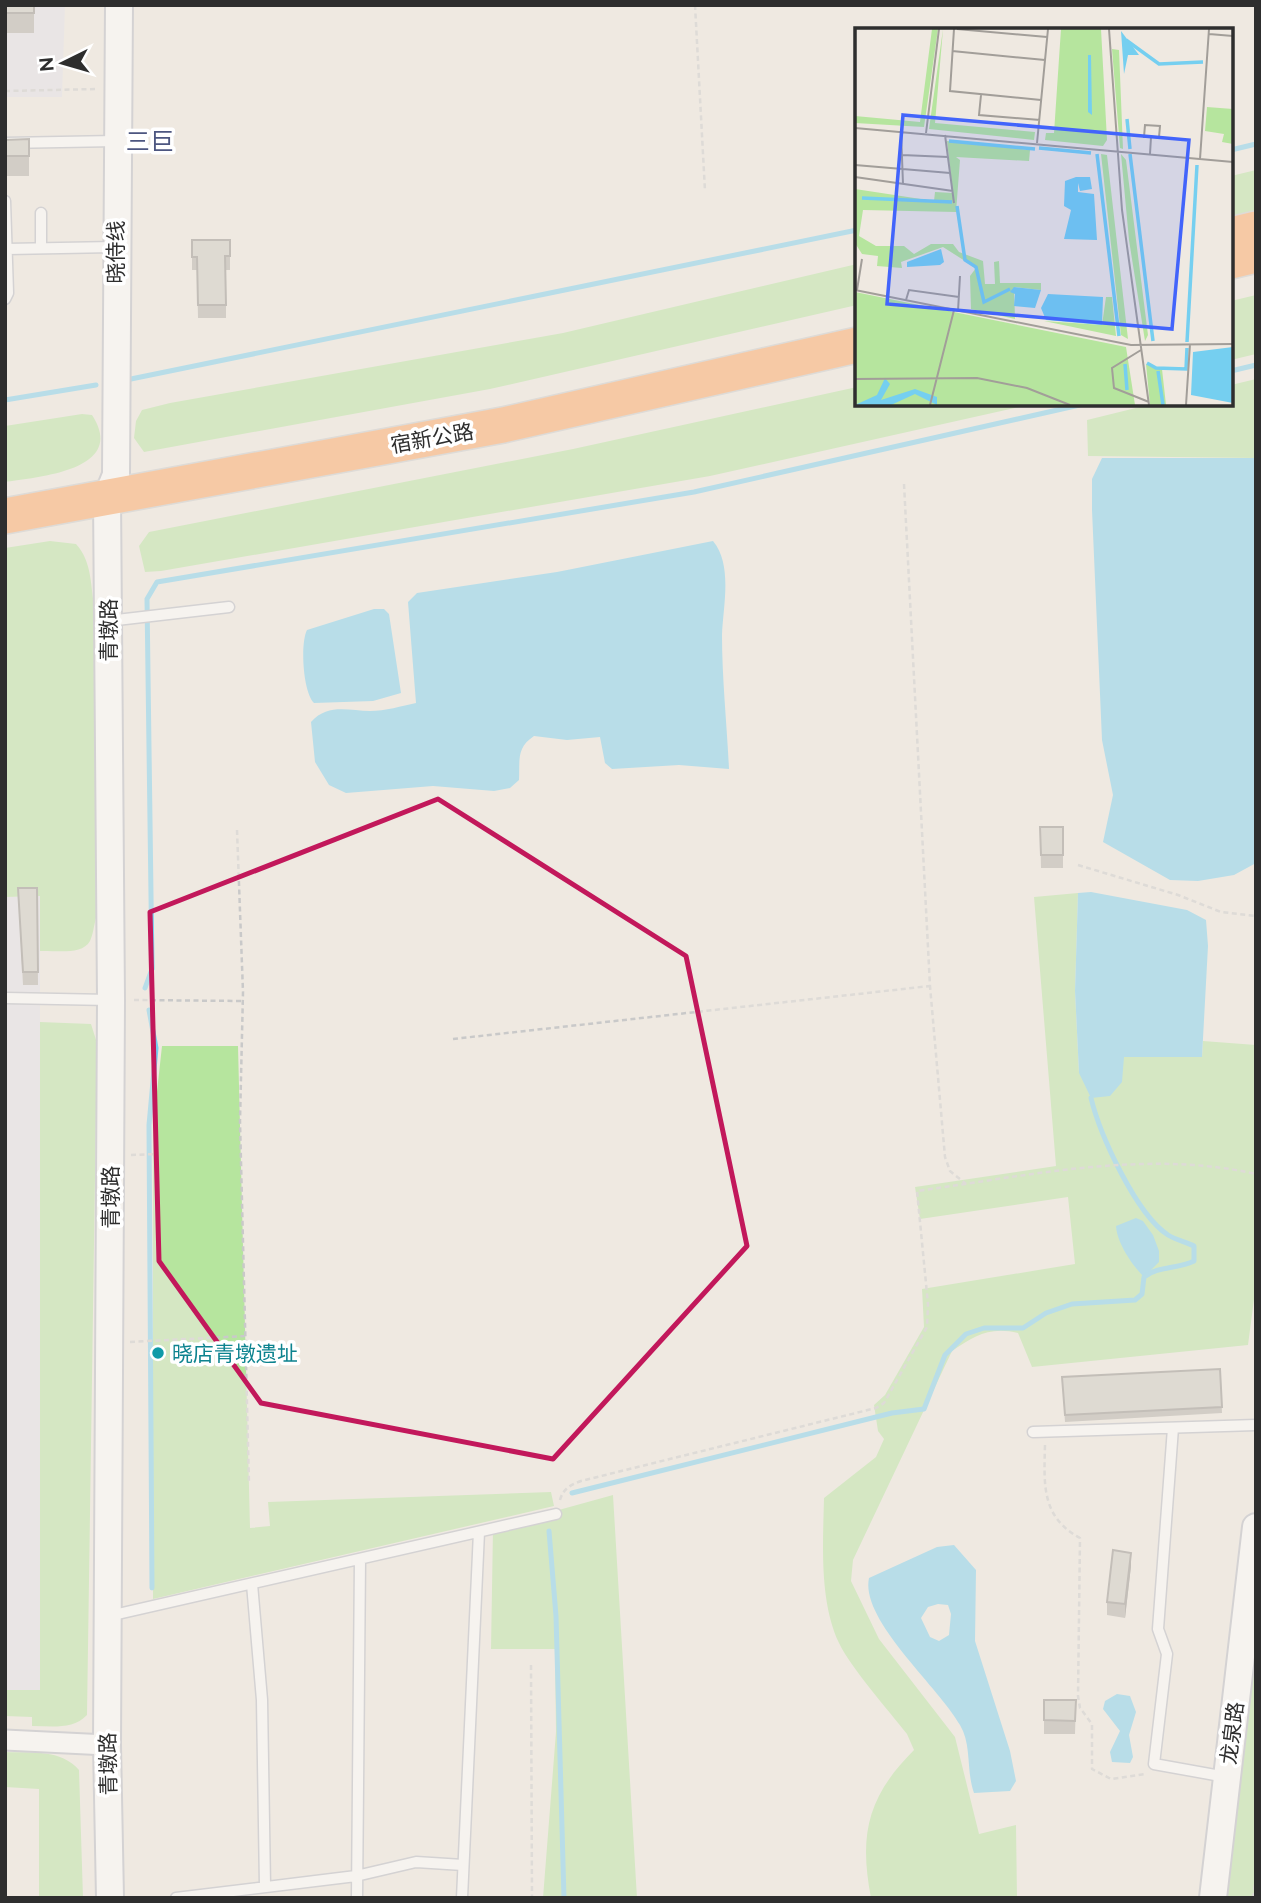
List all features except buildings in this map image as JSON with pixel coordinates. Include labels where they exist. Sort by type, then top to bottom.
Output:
[{"type":"highway","points":[[1233,234],[1256,229]]},
{"type":"highway","points":[[1233,261],[1256,256]]},
{"type":"highway","name":"宿新公路","points":[[5,516],[111,486],[855,325]]},
{"type":"highway","name":"宿新公路","points":[[5,495],[111,486],[502,425],[855,345]]},
{"type":"main road","name":"晓侍线","points":[[111,486],[119,5]]},
{"type":"main road","name":"青墩路","points":[[110,1898],[107,1745],[111,1000],[108,621],[111,486]]},
{"type":"main road","name":"龙泉路","points":[[1213,1898],[1256,1527]]},
{"type":"street","points":[[5,1740],[107,1745]]},
{"type":"lane","points":[[5,143],[116,141]]},
{"type":"lane","points":[[5,201],[8,293],[5,299]]},
{"type":"lane","points":[[41,213],[41,248]]},
{"type":"lane","points":[[7,249],[115,247]]},
{"type":"lane","points":[[108,621],[229,607]]},
{"type":"lane","points":[[5,998],[111,1000]]},
{"type":"lane","points":[[1033,1432],[1256,1424]]},
{"type":"lane","points":[[1173,1429],[1158,1629],[1167,1654],[1154,1764],[1227,1777]]},
{"type":"lane","points":[[108,1616],[556,1514]]},
{"type":"lane","points":[[461,1898],[479,1532]]},
{"type":"lane","points":[[357,1898],[360,1559]]},
{"type":"lane","points":[[252,1584],[262,1700],[265,1886]]},
{"type":"lane","points":[[176,1898],[356,1876],[416,1862],[463,1865]]},
{"type":"path","points":[[695,5],[705,191]]},
{"type":"path","points":[[5,91],[117,89]]},
{"type":"path","points":[[904,484],[930,986],[945,1157],[950,1171],[965,1184]]},
{"type":"path","points":[[237,830],[242,1001],[240,1121],[249,1484]]},
{"type":"path","points":[[1078,865],[1178,895],[1221,912],[1256,916]]},
{"type":"path","points":[[453,1039],[930,986]]},
{"type":"path","points":[[111,1000],[242,1001]]},
{"type":"path","points":[[145,1154],[156,1154]]},
{"type":"path","points":[[556,1514],[562,1493],[570,1485],[876,1408],[884,1403],[927,1327],[928,1304],[917,1191],[1076,1170],[1147,1165],[1212,1164],[1256,1174]]},
{"type":"path","points":[[141,1342],[246,1336]]},
{"type":"path","points":[[1045,1431],[1043,1493],[1064,1530],[1080,1538],[1078,1696],[1080,1708],[1092,1724],[1092,1769],[1111,1779],[1141,1776],[1154,1764]]},
{"type":"path","points":[[531,1665],[532,1898]]},
{"type":"path","points":[[1253,1898],[1256,1876]]},
{"type":"highlighted area","points":[[438,799],[686,956],[747,1246],[553,1459],[261,1403],[159,1261],[150,912]]},
{"type":"shaded area","points":[[5,5],[65,5],[62,97],[5,97]]},
{"type":"shaded area","points":[[40,896],[40,1691],[5,1690],[5,897]]},
{"type":"green space","points":[[1256,170],[1256,218],[1233,223],[1233,176]]},
{"type":"green space","points":[[855,264],[855,305],[490,389],[144,452],[134,438],[136,421],[142,410],[170,403],[563,333]]},
{"type":"green space","points":[[1256,295],[1256,354],[1233,360],[1233,301]]},
{"type":"green space","points":[[1256,379],[1256,458],[1088,456],[1087,420],[1144,406],[1233,406],[1233,385]]},
{"type":"green space","points":[[855,387],[855,406],[1024,406],[710,476],[145,572],[139,546],[149,532],[573,449]]},
{"type":"green space","points":[[82,414],[92,415],[100,433],[98,448],[89,459],[57,473],[5,482],[5,426]]},
{"type":"green space","points":[[50,541],[76,544],[81,551],[90,575],[95,610],[96,918],[91,939],[86,946],[67,951],[40,951],[40,896],[5,897],[5,548]]},
{"type":"green space","points":[[1078,893],[1075,991],[1079,1073],[1123,1057],[1202,1057],[1203,1041],[1256,1045],[1256,1284],[1248,1345],[1032,1367],[1018,1333],[999,1331],[975,1337],[952,1351],[853,1560],[851,1581],[879,1639],[955,1737],[979,1834],[1016,1825],[1017,1898],[871,1898],[866,1855],[870,1818],[886,1784],[914,1750],[907,1734],[845,1653],[833,1627],[825,1591],[824,1498],[876,1457],[884,1439],[878,1431],[874,1405],[885,1395],[924,1327],[922,1289],[1075,1264],[1068,1197],[920,1219],[915,1187],[1056,1166],[1034,897]]},
{"type":"green space","points":[[40,1022],[91,1024],[97,1043],[87,1715],[75,1723],[54,1726],[32,1726],[32,1717],[5,1716],[5,1690],[40,1690]]},
{"type":"green space","points":[[162,1046],[238,1046],[250,1528],[270,1526],[268,1502],[551,1492],[554,1506],[153,1599],[153,1128]]},
{"type":"green space","points":[[613,1495],[637,1898],[543,1898],[556,1732],[555,1649],[491,1649],[493,1528]]},
{"type":"green space","points":[[1256,1617],[1256,1898],[1224,1898]]},
{"type":"green space","points":[[5,1752],[55,1755],[72,1763],[79,1770],[83,1898],[39,1898],[39,1789],[5,1787]]},
{"type":"water","points":[[1102,458],[1256,458],[1256,863],[1234,875],[1198,881],[1170,880],[1103,842],[1113,795],[1102,740],[1092,510],[1092,479]]},
{"type":"water","points":[[713,541],[723,562],[725,574],[722,652],[729,769],[679,765],[612,769],[605,763],[600,737],[567,740],[534,736],[524,745],[519,760],[519,780],[510,788],[494,791],[433,786],[346,793],[329,785],[315,762],[311,722],[324,712],[347,709],[376,711],[416,703],[408,602],[417,593],[557,572]]},
{"type":"water","points":[[374,609],[384,609],[389,614],[401,693],[373,701],[314,703],[307,689],[304,668],[307,630]]},
{"type":"water","points":[[1091,892],[1187,910],[1206,920],[1208,946],[1202,1057],[1124,1057],[1122,1082],[1110,1096],[1091,1098],[1079,1073],[1075,991],[1078,893]]},
{"type":"water","points":[[1136,1218],[1143,1221],[1153,1235],[1159,1251],[1159,1262],[1144,1277],[1126,1253],[1116,1226]]},
{"type":"water","points":[[954,1545],[976,1570],[975,1641],[1010,1751],[1016,1781],[1010,1791],[974,1793],[966,1741],[960,1725],[888,1633],[869,1595],[869,1578],[937,1547]],"holes":[[[948,1605],[951,1614],[949,1635],[939,1641],[930,1637],[921,1618],[928,1607]]]},
{"type":"water","points":[[1117,1694],[1130,1696],[1136,1712],[1129,1735],[1133,1757],[1130,1763],[1112,1762],[1110,1752],[1120,1731],[1103,1709],[1105,1701]]},
{"type":"waterway","points":[[1233,150],[1256,144]]},
{"type":"waterway","points":[[126,380],[855,230]]},
{"type":"waterway","points":[[1233,371],[1256,365]]},
{"type":"waterway","points":[[5,400],[96,385]]},
{"type":"waterway","points":[[145,988],[152,969],[147,599],[157,582],[694,492],[1075,406]]},
{"type":"waterway","points":[[149,1010],[156,1048],[149,1125],[152,1588]]},
{"type":"waterway","points":[[572,1493],[892,1413],[924,1409],[945,1355],[966,1334],[984,1328],[1023,1328],[1046,1313],[1072,1304],[1135,1300],[1142,1294],[1144,1277],[1150,1273],[1194,1261],[1194,1246],[1171,1237],[1156,1225],[1132,1192],[1102,1132],[1091,1098]]},
{"type":"waterway","points":[[549,1531],[556,1616],[564,1898]]},
{"type":"place","name":"晓店青墩遗址","points":[[158,1353]]},
{"type":"district","name":"三巨","points":[[150,141]]}]
